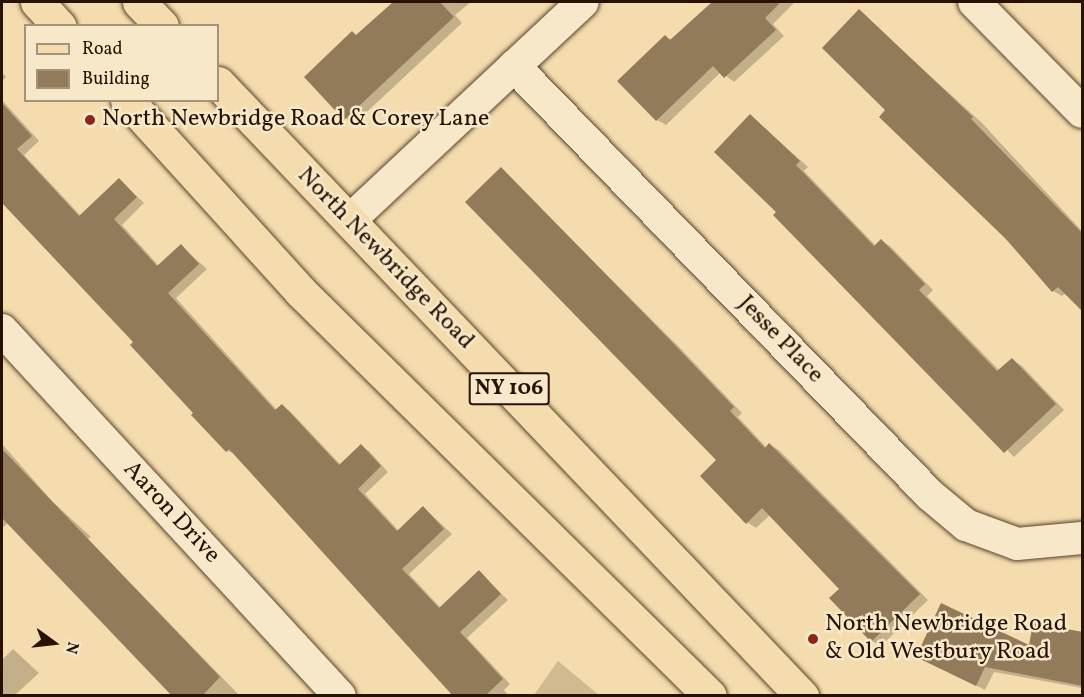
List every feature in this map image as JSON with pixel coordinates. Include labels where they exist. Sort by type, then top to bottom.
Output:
[{"type":"main road","points":[[37,2],[57,24]]},
{"type":"main road","points":[[139,2],[160,24]]},
{"type":"main road","name":"North Newbridge Road","points":[[219,84],[802,696]]},
{"type":"main road","name":"NY 106","points":[[129,102],[300,291],[710,696]]},
{"type":"street","points":[[349,221],[583,2]]},
{"type":"street","points":[[974,2],[1083,112]]},
{"type":"street","name":"Jesse Place","points":[[514,66],[930,495],[957,518],[966,525],[1017,544],[1083,538]]},
{"type":"street","name":"Aaron Drive","points":[[2,330],[340,696]]},
{"type":"shaded area","points":[[558,661],[599,695],[534,695]]},
{"type":"building","points":[[393,2],[440,2],[454,17],[344,120],[304,77],[352,31],[356,35]]},
{"type":"building","points":[[712,2],[781,2],[765,18],[776,30],[724,78],[713,66],[656,121],[617,81],[665,35],[670,40]]},
{"type":"building","points":[[859,9],[973,117],[971,119],[1083,234],[1083,312],[1058,287],[1052,292],[1007,240],[879,117],[885,110],[822,48]]},
{"type":"building","points":[[2,103],[32,136],[17,149],[79,216],[119,178],[137,197],[114,219],[157,266],[181,244],[199,264],[168,293],[275,410],[282,404],[339,465],[361,444],[381,466],[358,489],[397,531],[423,506],[444,529],[402,569],[439,608],[479,570],[501,594],[460,632],[503,679],[485,696],[453,696],[229,449],[226,452],[191,415],[193,413],[130,345],[133,342],[2,203]]},
{"type":"building","points":[[750,114],[800,161],[796,165],[874,246],[881,239],[925,284],[919,290],[997,371],[1012,358],[1056,404],[1004,453],[773,215],[776,212],[714,152]]},
{"type":"building","points":[[501,167],[734,407],[730,411],[765,448],[769,443],[920,594],[871,642],[829,598],[839,589],[762,508],[746,524],[700,476],[716,460],[465,202]]},
{"type":"building","points":[[2,449],[220,677],[202,696],[172,696],[2,518]]},
{"type":"building","points":[[941,603],[1029,645],[1033,623],[1083,632],[1083,686],[985,667],[976,686],[916,657]]},
{"type":"place","name":"North Newbridge Road & Corey Lane","points":[[90,120]]},
{"type":"place","name":"North Newbridge Road & Old Westbury Road","points":[[813,639]]}]
